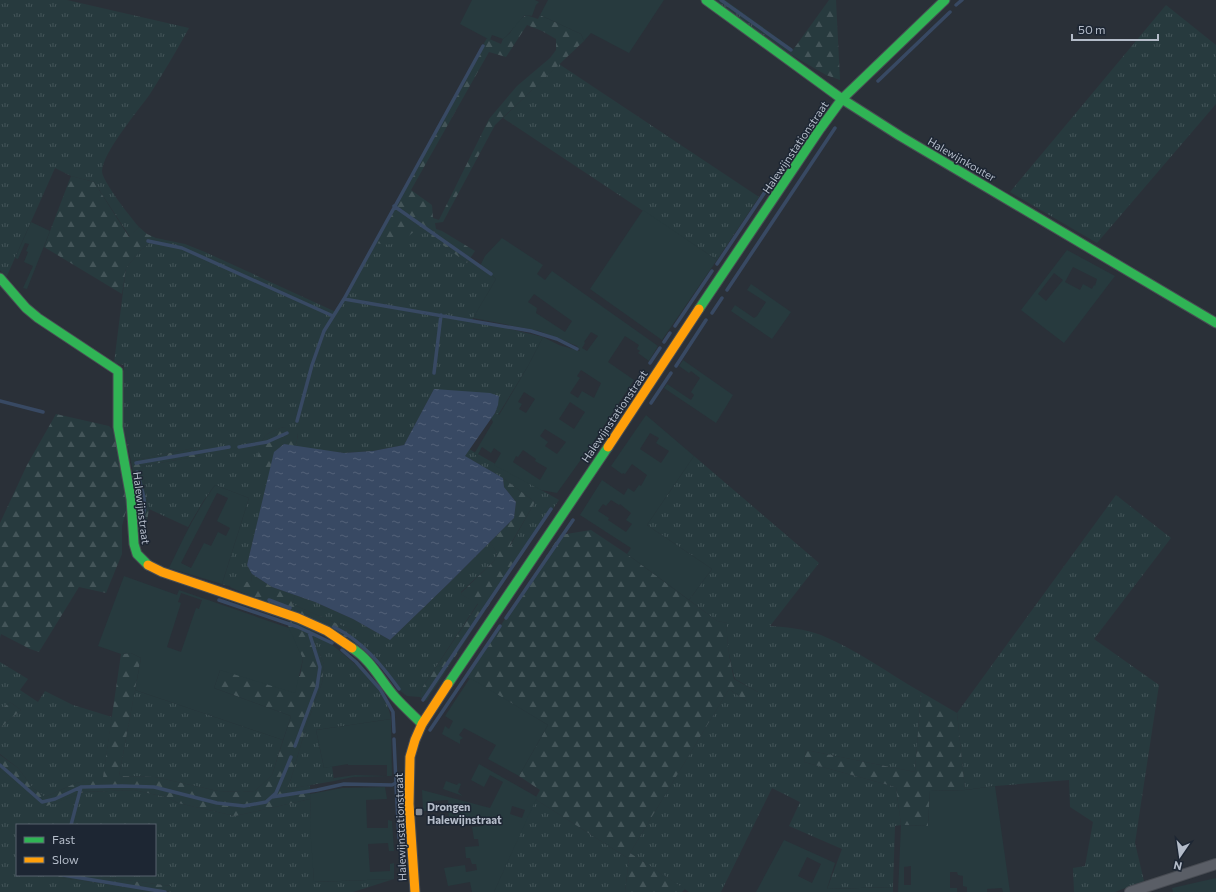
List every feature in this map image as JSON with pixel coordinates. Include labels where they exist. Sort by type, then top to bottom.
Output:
[{"type":"street","name":"Halewijnkouter","points":[[706,0],[842,99],[900,136],[1216,323]]},
{"type":"street","name":"Halewijnstationstraat","points":[[415,892],[409,804],[409,777],[410,757],[422,724],[820,129],[842,99],[945,0]]},
{"type":"street","name":"Halewijnstraat","points":[[0,278],[26,308],[38,318],[118,371],[117,425],[130,493],[134,543],[136,553],[141,560],[148,566],[162,572],[298,618],[327,631],[358,652],[422,724]]},
{"type":"street","points":[[1130,892],[1216,864]]},
{"type":"green space","points":[[0,0],[67,0],[189,28],[150,94],[114,143],[104,163],[102,171],[103,176],[139,227],[130,237],[94,182],[71,176],[55,168],[6,278],[0,270]]},
{"type":"green space","points":[[472,0],[535,0],[539,2],[536,5],[532,16],[525,15],[503,39],[492,35],[490,40],[460,24]]},
{"type":"green space","points":[[548,0],[664,0],[629,53],[591,33],[584,41],[581,34],[540,15]]},
{"type":"green space","points":[[714,0],[725,0],[793,49],[790,54]]},
{"type":"green space","points":[[829,0],[836,0],[840,80],[826,75],[790,54]]},
{"type":"green space","points":[[1166,5],[1216,45],[1216,104],[1097,243],[1010,192]]},
{"type":"green space","points":[[526,15],[538,19],[540,15],[581,34],[584,41],[495,125],[443,222],[435,223],[436,229],[442,231],[475,251],[467,263],[420,228],[394,244],[388,245],[374,242],[487,38],[501,44],[503,39],[510,33],[517,22]],"holes":[[[527,25],[556,39],[556,50],[550,58],[517,86],[489,119],[439,220],[433,218],[432,205],[411,190],[489,52],[506,57]]]},
{"type":"green space","points":[[559,64],[759,197],[717,260],[503,118]]},
{"type":"green space","points":[[71,176],[94,182],[129,237],[139,227],[147,234],[156,238],[141,250],[126,268],[122,294],[44,247]]},
{"type":"green space","points":[[643,210],[717,260],[662,340],[590,289]]},
{"type":"green space","points":[[31,222],[50,231],[27,289],[23,288],[33,266],[24,262],[29,244],[25,243],[18,259],[15,258]]},
{"type":"green space","points":[[420,227],[467,263],[471,258],[496,279],[472,320],[543,337],[528,366],[498,415],[495,413],[498,405],[434,389],[404,445],[373,451],[344,453],[296,447],[298,433],[284,427],[270,432],[266,435],[262,442],[258,461],[270,471],[247,565],[252,574],[251,582],[233,586],[222,584],[249,498],[215,485],[188,527],[149,509],[142,466],[200,456],[199,447],[131,461],[123,425],[124,365],[114,363],[126,268],[141,250],[156,238],[185,244],[336,312],[374,242],[392,242],[404,237]]},
{"type":"green space","points":[[502,238],[543,265],[537,274],[545,280],[552,271],[658,346],[649,361],[638,353],[640,351],[637,349],[639,345],[625,336],[608,362],[634,380],[590,447],[557,493],[541,490],[494,465],[501,453],[494,448],[491,453],[482,447],[477,456],[474,454],[493,422],[491,418],[495,413],[499,415],[543,337],[559,345],[580,351],[577,346],[539,331],[473,318],[496,279],[480,266],[485,256]],"holes":[[[534,294],[572,321],[565,332],[536,313],[537,308],[528,302]],[[591,332],[598,336],[587,351],[582,348],[585,343],[584,342]],[[581,370],[601,383],[594,398],[582,391],[578,398],[570,393],[580,378],[577,376]],[[524,392],[535,399],[526,413],[519,409],[522,404],[518,402]],[[570,402],[585,412],[574,429],[559,419]],[[545,429],[566,442],[557,454],[545,446],[548,442],[540,436]],[[523,450],[536,459],[535,461],[547,468],[540,480],[513,462],[516,456],[518,457]]]},
{"type":"green space","points":[[1067,250],[1115,276],[1064,343],[1021,310]],"holes":[[[1073,267],[1097,279],[1095,286],[1094,285],[1092,289],[1083,284],[1080,290],[1065,282]],[[1054,273],[1063,280],[1046,301],[1038,294]]]},
{"type":"green space","points":[[751,284],[791,312],[772,339],[731,311],[735,305],[754,318],[757,316],[766,302],[747,290]]},
{"type":"green space","points":[[683,360],[733,395],[716,423],[664,388],[667,384],[691,400],[694,395],[691,392],[700,378],[691,371],[689,373],[679,366]]},
{"type":"green space","points":[[56,414],[109,426],[115,432],[129,500],[122,526],[122,554],[106,593],[79,587],[39,652],[1,634],[0,638],[0,523],[27,465]]},
{"type":"green space","points":[[646,415],[694,456],[647,525],[712,569],[689,600],[627,554],[631,548],[580,515],[602,480],[624,495],[628,488],[634,492],[639,485],[641,486],[647,475],[632,464],[625,474],[622,474],[611,466]],"holes":[[[650,433],[659,438],[656,443],[669,451],[661,463],[640,449]],[[611,500],[619,505],[620,504],[631,513],[626,520],[632,524],[626,532],[598,511],[603,504],[606,506]]]},
{"type":"green space","points":[[284,427],[296,429],[298,433],[296,447],[284,444],[275,452],[270,471],[257,461],[261,442],[270,432]]},
{"type":"green space","points":[[199,447],[200,456],[142,466],[149,509],[147,521],[139,521],[140,505],[131,461]]},
{"type":"green space","points":[[469,449],[559,500],[523,553],[510,546],[535,502],[503,478],[465,456]]},
{"type":"green space","points":[[694,456],[819,563],[770,626],[809,631],[821,635],[860,655],[921,692],[915,772],[806,750],[804,762],[896,787],[901,825],[895,826],[893,887],[827,889],[842,849],[789,826],[800,802],[772,788],[721,892],[689,892],[630,853],[729,689],[746,701],[758,700],[758,692],[735,679],[727,638],[727,623],[717,621],[689,600],[712,569],[647,525]]},
{"type":"green space","points":[[503,478],[535,502],[510,545],[523,553],[426,701],[420,697],[422,688],[478,604],[461,593],[494,561],[497,553],[490,542],[514,518],[516,502],[504,487]]},
{"type":"green space","points":[[215,485],[249,498],[222,584],[169,568],[190,525]],"holes":[[[217,493],[228,498],[217,521],[230,528],[226,536],[218,532],[211,546],[204,543],[191,568],[181,563]]]},
{"type":"green space","points":[[1116,495],[1171,538],[1094,639],[1159,685],[1135,843],[1144,881],[1115,892],[1074,892],[1073,868],[1085,866],[1093,822],[1070,807],[1069,780],[965,790],[957,713]]},
{"type":"green space","points":[[591,530],[627,554],[717,621],[727,623],[728,644],[734,679],[758,692],[758,701],[746,701],[729,689],[630,853],[685,889],[682,892],[625,892],[629,859],[535,799],[540,790],[519,776],[548,725],[467,677],[560,535]]},
{"type":"green space","points":[[490,542],[497,553],[494,561],[461,592],[462,595],[478,603],[422,688],[420,697],[407,696],[399,690],[383,669],[370,656],[346,638],[354,631],[292,604],[295,595],[315,602],[353,619],[390,640]]},
{"type":"green space","points":[[252,574],[272,587],[295,595],[292,604],[354,631],[346,638],[230,587],[231,583],[235,581],[251,582]]},
{"type":"green space","points":[[124,576],[177,595],[179,590],[289,628],[303,659],[295,693],[220,670],[214,688],[291,716],[283,740],[135,690],[141,658],[131,653],[121,654],[98,646]],"holes":[[[181,593],[202,600],[199,609],[196,608],[181,652],[167,647],[181,603],[178,602]]]},
{"type":"green space","points":[[291,617],[310,629],[324,664],[322,683],[307,724],[288,789],[310,785],[310,799],[235,816],[178,803],[166,797],[134,790],[84,792],[47,806],[39,805],[0,770],[0,755],[18,768],[33,788],[45,797],[76,783],[103,777],[121,654],[131,653],[141,658],[119,776],[155,777],[218,791],[255,791],[272,775],[291,716],[214,688],[220,670],[300,676],[303,659],[288,625]]},
{"type":"green space","points":[[310,629],[346,656],[371,680],[381,693],[388,706],[391,719],[316,730],[324,768],[332,766],[334,781],[288,789],[307,724],[322,683],[324,664]]},
{"type":"green space","points":[[0,662],[28,679],[20,690],[38,702],[45,691],[73,705],[112,717],[103,778],[76,783],[45,797],[33,788],[18,768],[0,754],[0,728],[21,710],[10,702],[0,710]]},
{"type":"green space","points":[[470,678],[548,725],[519,776],[488,759],[496,745],[464,728],[459,735],[463,738],[460,740],[460,744],[442,734],[445,726],[449,729],[453,721],[445,716]]},
{"type":"green space","points":[[135,690],[283,740],[272,775],[255,791],[242,792],[218,791],[155,777],[119,776]]},
{"type":"green space","points":[[921,692],[957,713],[965,790],[930,791],[928,826],[901,825],[896,787],[804,762],[806,750],[915,772]]},
{"type":"green space","points":[[10,702],[21,710],[0,728],[0,710]]},
{"type":"green space","points":[[391,719],[392,776],[353,777],[334,781],[334,778],[355,775],[387,776],[387,765],[348,764],[324,768],[316,730]]},
{"type":"green space","points":[[479,764],[537,797],[494,892],[472,892],[470,882],[448,886],[444,868],[465,865],[466,872],[477,870],[476,864],[472,864],[470,858],[466,858],[465,847],[479,846],[478,839],[474,839],[472,827],[483,826],[483,819],[449,820],[448,800],[433,801],[434,811],[423,811],[422,790],[490,808],[503,782],[490,775],[484,787],[471,780]],"holes":[[[512,806],[525,810],[522,818],[510,814]]]},
{"type":"green space","points":[[0,770],[46,806],[84,792],[134,790],[166,797],[178,803],[235,816],[310,799],[314,882],[394,879],[353,892],[171,892],[171,886],[96,876],[156,876],[156,824],[16,824],[16,876],[59,876],[60,878],[168,892],[0,892]]},
{"type":"green space","points":[[446,781],[457,785],[459,783],[461,784],[458,792],[463,796],[443,789]]},
{"type":"green space","points":[[995,786],[1010,892],[1003,892],[1002,888],[987,889],[987,892],[967,892],[967,887],[963,886],[963,876],[958,875],[957,872],[950,872],[950,888],[957,888],[957,892],[898,892],[901,825],[928,826],[930,791],[965,790]],"holes":[[[911,866],[911,885],[904,885],[904,867]]]},
{"type":"green space","points":[[385,787],[387,799],[366,800],[367,828],[388,828],[388,820],[392,821],[394,851],[389,851],[388,843],[368,844],[370,872],[390,871],[390,864],[394,863],[394,879],[314,882],[310,794],[342,788]]},
{"type":"green space","points":[[535,799],[629,859],[625,892],[494,892]]},
{"type":"green space","points":[[784,840],[835,863],[827,889],[893,887],[893,892],[756,892]],"holes":[[[807,857],[821,864],[812,883],[798,876]]]},
{"type":"green space","points":[[58,876],[96,876],[171,886],[171,892],[59,878]]},
{"type":"green space","points":[[1216,878],[1216,892],[1173,892],[1172,888]]},
{"type":"water","points":[[434,389],[490,393],[499,396],[495,413],[465,456],[503,478],[504,487],[516,502],[514,518],[390,640],[353,619],[315,602],[272,587],[252,574],[247,565],[274,452],[284,444],[344,453],[373,451],[404,445]]},
{"type":"waterway","points":[[721,0],[791,50]]},
{"type":"waterway","points":[[956,5],[962,0]]},
{"type":"waterway","points":[[878,81],[950,12]]},
{"type":"waterway","points":[[297,421],[312,365],[324,331],[344,299],[483,46]]},
{"type":"waterway","points":[[717,264],[815,117]]},
{"type":"waterway","points":[[727,290],[835,128]]},
{"type":"waterway","points":[[394,206],[491,274]]},
{"type":"waterway","points":[[148,241],[182,248],[333,316]]},
{"type":"waterway","points":[[675,326],[712,271]]},
{"type":"waterway","points":[[712,313],[722,298]]},
{"type":"waterway","points":[[344,299],[531,331],[557,339],[577,349]]},
{"type":"waterway","points":[[434,373],[441,315]]},
{"type":"waterway","points":[[676,366],[706,320]]},
{"type":"waterway","points":[[664,342],[670,333]]},
{"type":"waterway","points":[[650,363],[660,348]]},
{"type":"waterway","points":[[651,403],[671,373]]},
{"type":"waterway","points":[[627,397],[643,375]]},
{"type":"waterway","points":[[0,401],[43,412]]},
{"type":"waterway","points":[[239,447],[267,442],[287,433]]},
{"type":"waterway","points":[[136,463],[229,447]]},
{"type":"waterway","points":[[137,472],[145,507],[142,516]]},
{"type":"waterway","points":[[423,700],[551,509]]},
{"type":"waterway","points":[[506,618],[573,520]]},
{"type":"waterway","points":[[219,600],[298,627],[332,643]]},
{"type":"waterway","points":[[269,600],[290,608]]},
{"type":"waterway","points":[[430,730],[500,626]]},
{"type":"waterway","points":[[334,627],[362,646],[399,689]]},
{"type":"waterway","points":[[295,746],[317,687],[320,667],[309,632]]},
{"type":"waterway","points":[[342,650],[356,662],[380,689],[393,712],[394,732]]},
{"type":"waterway","points":[[272,797],[344,784],[392,785],[396,783],[394,739]]},
{"type":"waterway","points":[[0,765],[42,802],[55,799],[81,787],[122,786],[154,787],[217,803],[244,806],[266,802],[276,793],[291,757]]},
{"type":"waterway","points":[[71,824],[81,787]]},
{"type":"waterway","points":[[396,787],[399,838]]},
{"type":"waterway","points":[[69,876],[165,892]]},
{"type":"traffic: fast","points":[[706,0],[842,99],[900,136],[1216,323]]},
{"type":"traffic: fast","points":[[699,309],[820,129],[842,99],[945,0]]},
{"type":"traffic: fast","points":[[0,278],[26,308],[38,318],[118,371],[118,427],[131,499],[134,544],[137,554],[148,565]]},
{"type":"traffic: fast","points":[[448,684],[608,447]]},
{"type":"traffic: fast","points":[[352,648],[365,658],[395,697],[422,724]]},
{"type":"traffic: slow","points":[[608,447],[699,309]]},
{"type":"traffic: slow","points":[[148,565],[162,572],[298,618],[327,631],[352,648]]},
{"type":"traffic: slow","points":[[415,892],[409,804],[410,757],[422,724],[448,684]]},
{"type":"place","name":"Drongen Halewijnstraat","points":[[419,812]]}]
